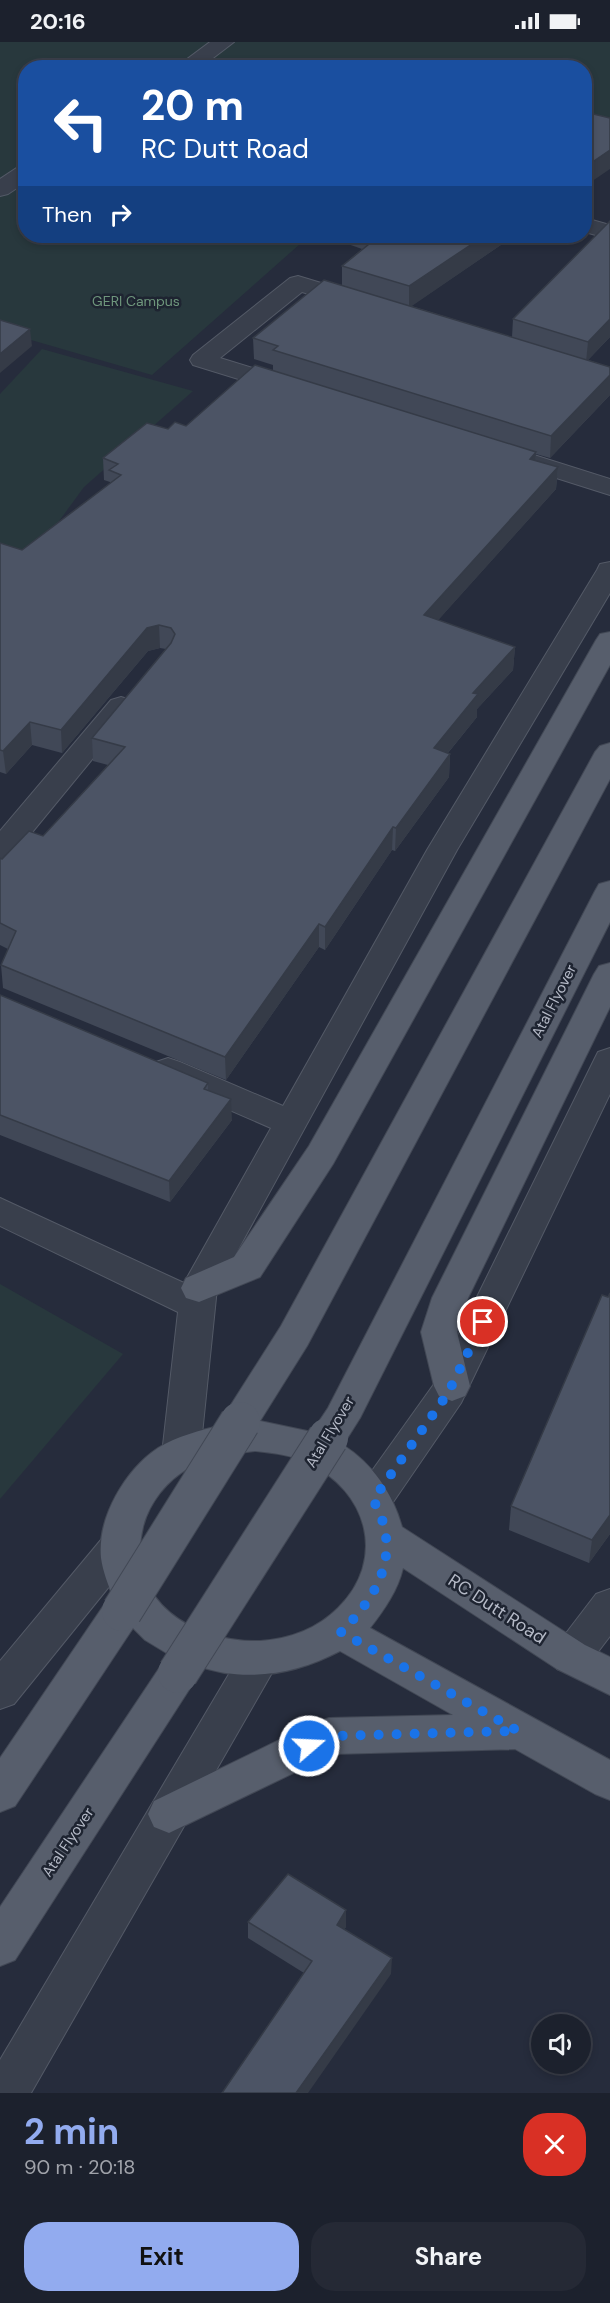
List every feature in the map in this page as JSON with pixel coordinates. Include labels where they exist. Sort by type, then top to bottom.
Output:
[{"type":"main road","points":[[198,1297],[247,1267],[321,1155],[610,640]]},
{"type":"main road","points":[[0,1793],[122,1611],[294,1336],[610,752]]},
{"type":"main road","name":"Atal Flyover","points":[[0,1945],[119,1765],[334,1428],[610,891]]},
{"type":"main road","points":[[452,1386],[439,1332],[450,1298],[610,974]]},
{"type":"main road","points":[[255,1436],[295,1441],[332,1457],[361,1482],[380,1512],[387,1537],[385,1564],[377,1588],[362,1611],[341,1632],[303,1651],[259,1659],[215,1655],[175,1639],[144,1614],[125,1581],[118,1546],[126,1511],[147,1480],[181,1454],[214,1441],[255,1436]]},
{"type":"main road","name":"RC Dutt Road","points":[[387,1537],[571,1657],[610,1677]]},
{"type":"main road","points":[[341,1632],[610,1781]]},
{"type":"main road","points":[[169,1814],[329,1736],[518,1731]]},
{"type":"street","points":[[197,60],[224,42]]},
{"type":"street","points":[[0,189],[18,177]]},
{"type":"street","points":[[592,227],[610,232]]},
{"type":"street","points":[[315,395],[202,360],[298,283],[376,307]]},
{"type":"street","points":[[497,452],[610,487]]},
{"type":"street","points":[[181,1454],[198,1297],[290,1122],[442,850],[610,570]]},
{"type":"street","points":[[0,851],[138,686]]},
{"type":"street","points":[[139,1058],[290,1122]]},
{"type":"street","points":[[373,1500],[452,1386],[610,1060]]},
{"type":"street","points":[[0,1211],[198,1297]]},
{"type":"street","points":[[0,1691],[118,1546]]},
{"type":"street","points":[[571,1657],[610,1606]]},
{"type":"street","points":[[6,2093],[259,1659]]},
{"type":"green space","name":"GERI Campus","points":[[0,42],[610,42],[610,121],[592,116],[592,60],[18,60],[18,243],[301,243],[152,375],[0,331]]},
{"type":"green space","points":[[42,349],[193,391],[84,487],[24,569],[0,563],[0,394]]},
{"type":"green space","points":[[0,1284],[123,1354],[0,1499]]},
{"type":"building","points":[[592,114],[610,118],[610,150],[592,162]]},
{"type":"building","points":[[610,221],[610,319],[588,342],[513,319],[588,243],[592,243],[592,239]]},
{"type":"building","points":[[370,243],[474,243],[409,286],[342,266]]},
{"type":"building","points":[[324,280],[610,367],[610,375],[551,436],[273,350],[278,346],[253,338]]},
{"type":"building","points":[[0,320],[30,329],[0,354]]},
{"type":"building","points":[[255,365],[536,452],[530,459],[558,467],[424,615],[515,647],[473,693],[478,694],[434,748],[450,754],[396,828],[393,827],[325,927],[319,924],[225,1057],[1,965],[16,931],[0,923],[0,858],[2,859],[29,831],[43,836],[125,747],[92,738],[171,643],[175,634],[171,628],[159,625],[147,628],[61,730],[30,722],[3,751],[0,750],[0,543],[22,550],[121,475],[109,470],[118,464],[103,458],[147,423],[168,429],[175,422],[186,426]]},
{"type":"building","points":[[0,995],[208,1083],[204,1089],[231,1099],[169,1181],[0,1115]]},
{"type":"building","points":[[610,1293],[610,1515],[592,1540],[511,1506],[602,1295],[608,1297]]},
{"type":"building","points":[[288,1874],[346,1910],[337,1925],[392,1958],[296,2093],[222,2093],[312,1961],[248,1922]]},
{"type":"route","points":[[309,1746],[329,1736],[518,1731],[341,1632],[362,1611],[377,1588],[385,1564],[387,1537],[380,1512],[373,1500],[448,1393],[483,1322]]}]
